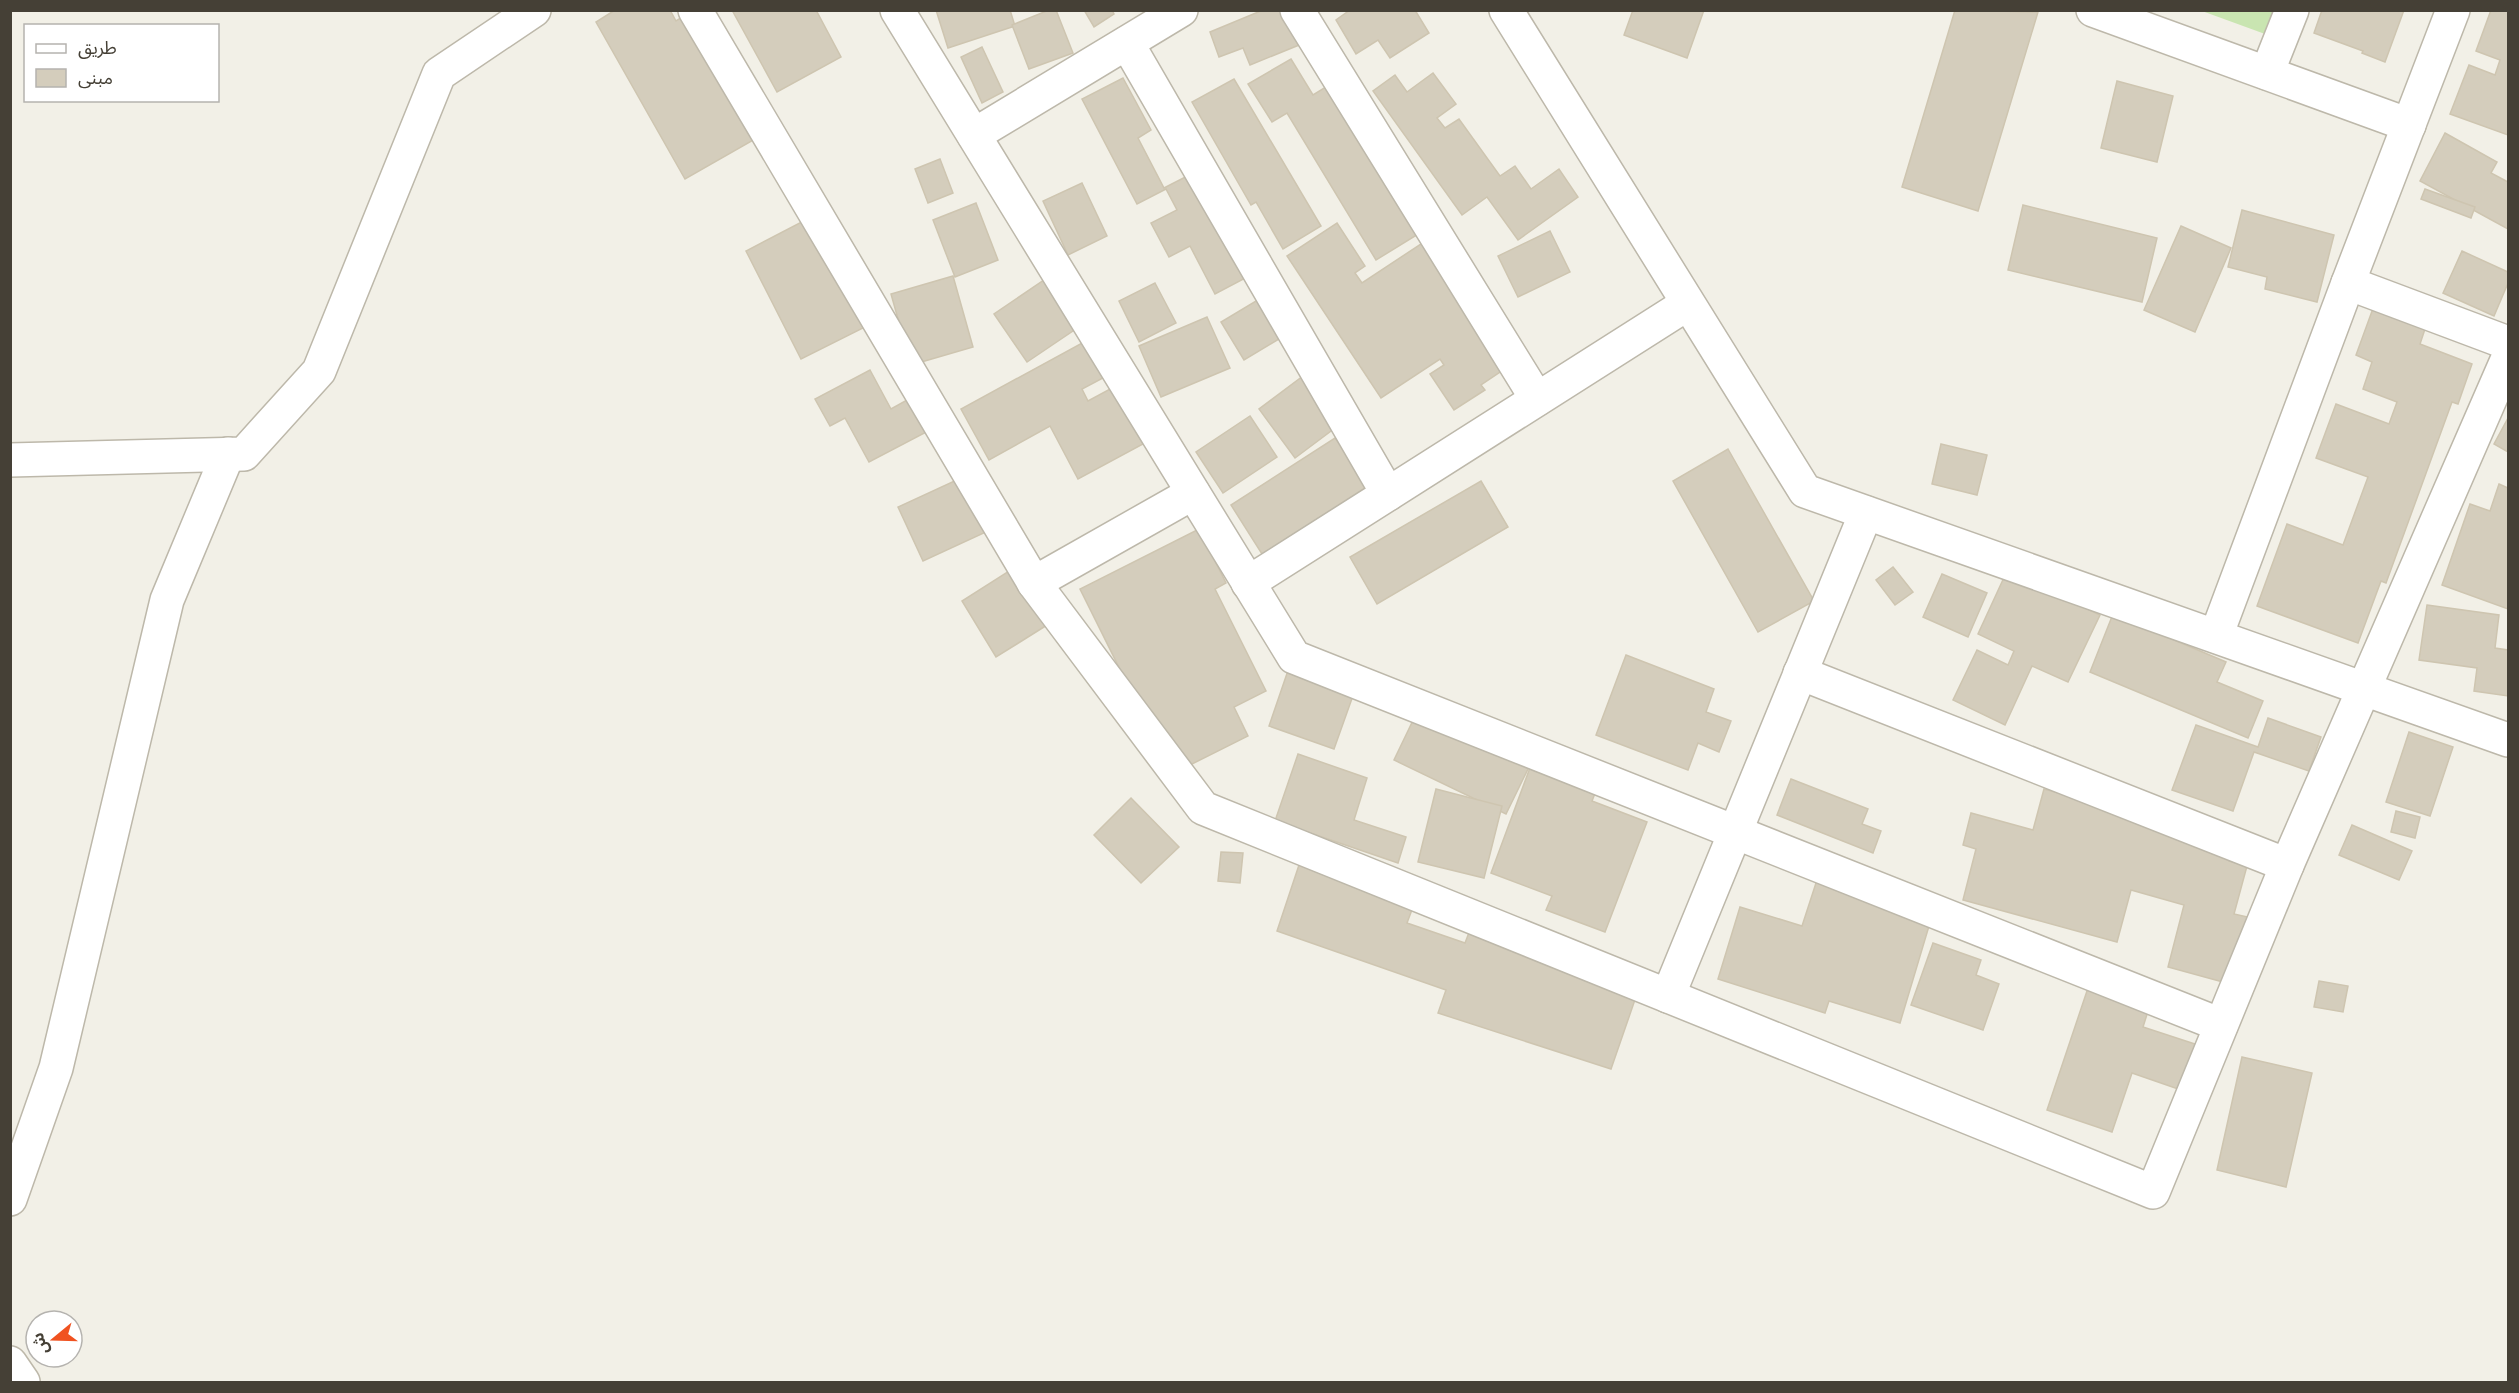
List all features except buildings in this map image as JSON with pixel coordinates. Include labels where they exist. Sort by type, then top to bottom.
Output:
[{"type":"street","points":[[10,460],[244,454],[318,371],[439,74],[534,10]]},
{"type":"street","points":[[695,10],[1034,583],[1203,808],[2153,1192],[2287,865],[2508,358]]},
{"type":"street","points":[[897,10],[1294,657],[2221,1025]]},
{"type":"street","points":[[974,135],[1181,10]]},
{"type":"street","points":[[1297,10],[1537,399]]},
{"type":"street","points":[[1506,10],[1805,491],[2508,740]]},
{"type":"street","points":[[2093,10],[2409,125]]},
{"type":"street","points":[[2267,73],[2292,10]]},
{"type":"street","points":[[2216,636],[2453,10]]},
{"type":"street","points":[[1127,43],[1388,494]]},
{"type":"street","points":[[2348,283],[2508,343]]},
{"type":"street","points":[[1248,583],[1687,304]]},
{"type":"street","points":[[10,1199],[56,1068],[167,600],[228,454]]},
{"type":"street","points":[[1034,583],[1193,493]]},
{"type":"street","points":[[1668,996],[1866,513]]},
{"type":"street","points":[[1800,673],[2287,865]]},
{"type":"street","points":[[10,1363],[23,1383]]},
{"type":"green space","points":[[2202,11],[2275,11],[2265,34]]}]
